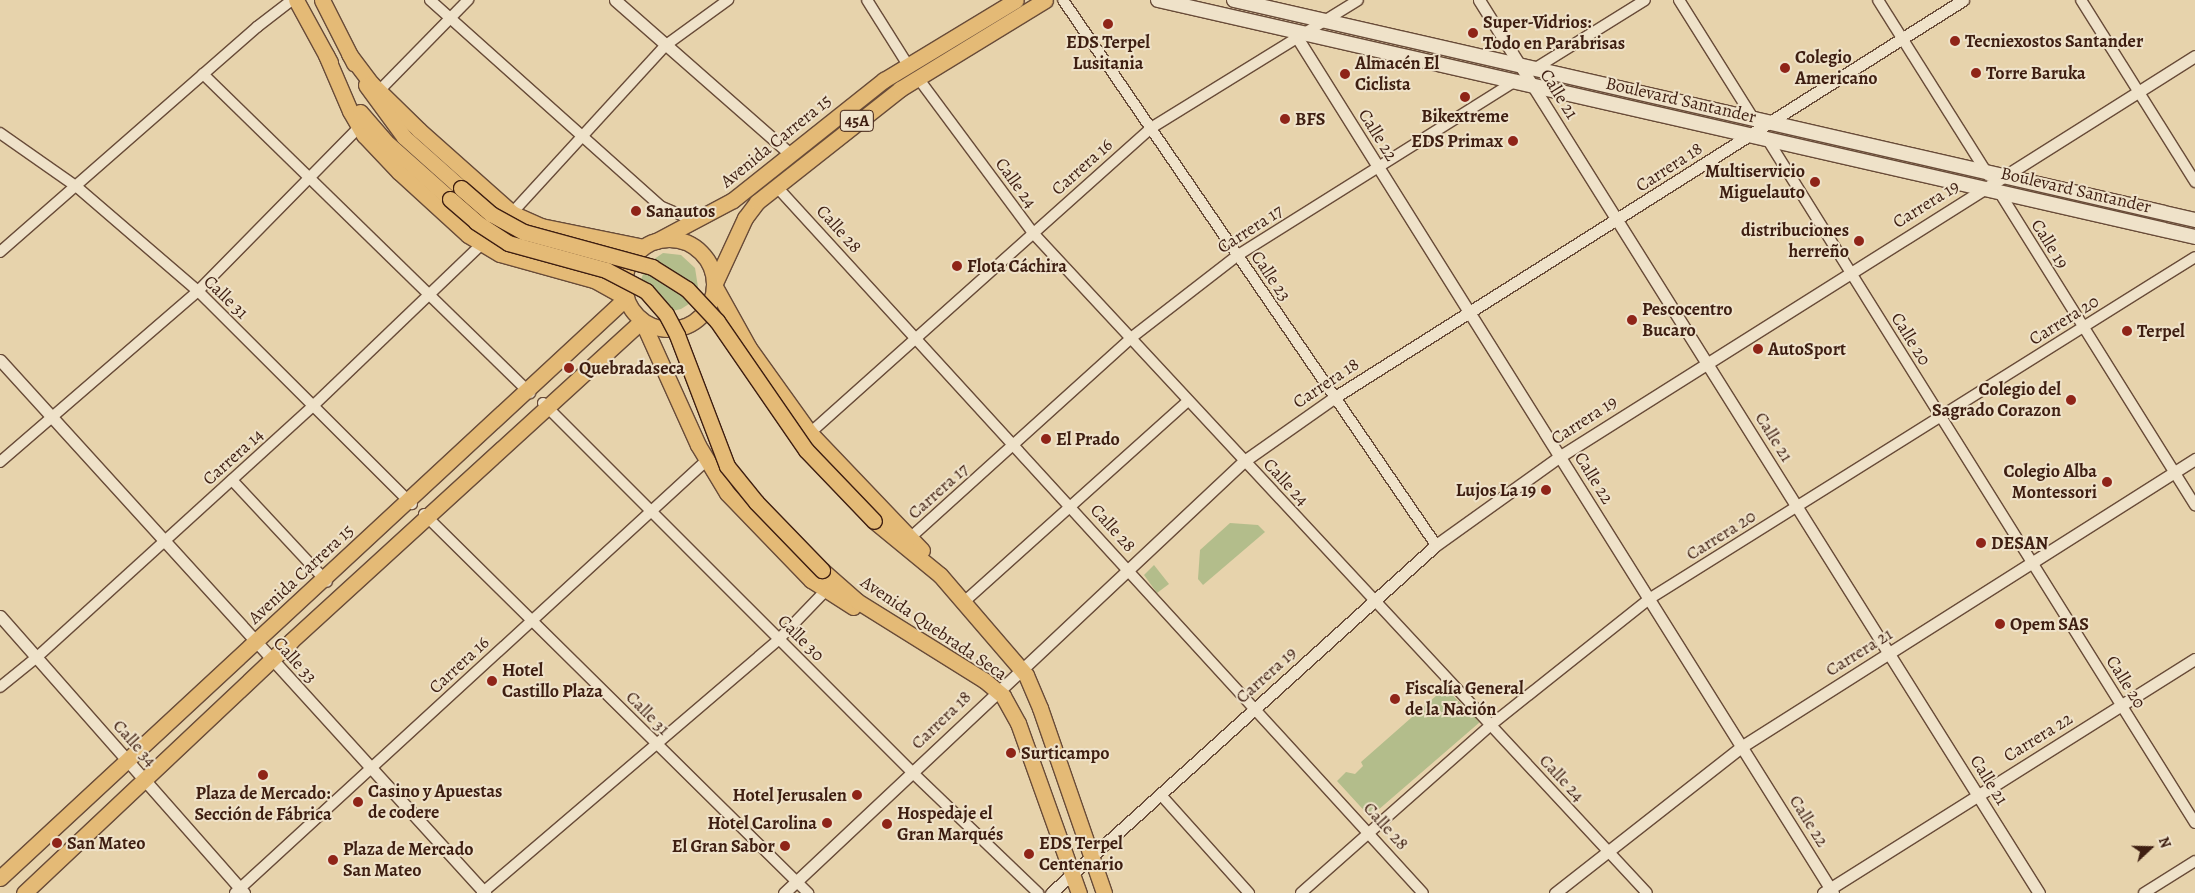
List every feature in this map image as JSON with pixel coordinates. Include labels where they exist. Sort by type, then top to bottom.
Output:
[{"type":"main road","points":[[294,0],[326,55],[362,124],[399,172],[481,245],[520,262],[594,280],[626,298],[642,320],[706,460],[738,506],[830,586]]},
{"type":"main road","points":[[322,0],[349,54],[376,94],[485,193],[512,213],[541,226],[650,244],[677,240],[696,248],[712,271],[714,285],[749,348],[810,433],[911,537],[964,601]]},
{"type":"main road","name":"Avenida Carrera 15","points":[[650,244],[733,200],[789,153],[908,65],[1016,0]]},
{"type":"main road","name":"Avenida Carrera 15","points":[[714,285],[745,218],[776,186],[831,140],[918,78],[1045,0]]},
{"type":"main road","name":"Boulevard Santander","points":[[1158,0],[1293,33],[1526,75]]},
{"type":"main road","name":"Boulevard Santander","points":[[1234,0],[1265,4],[1526,75],[1760,129],[1993,182],[2195,220]]},
{"type":"main road","name":"Avenida Quebrada Seca","points":[[376,94],[404,137],[491,214],[524,232],[644,264],[670,276],[687,289],[717,321],[806,450],[874,521],[918,554],[964,601],[1021,668],[1035,693],[1104,893]]},
{"type":"main road","name":"Avenida Quebrada Seca","points":[[362,124],[476,222],[508,243],[606,270],[634,283],[650,296],[677,335],[727,466],[756,502],[822,570],[830,586],[846,604],[896,626],[997,690],[1018,723],[1079,893]]},
{"type":"main road","name":"Boulevard Santander","points":[[1993,182],[2195,237]]},
{"type":"main road","name":"45A","points":[[626,298],[627,269],[650,244]]},
{"type":"main road","name":"45A","points":[[642,320],[665,329],[688,325],[707,309],[714,285]]},
{"type":"main road","name":"Avenida Carrera 15","points":[[0,878],[255,642],[410,502],[626,298]]},
{"type":"main road","points":[[24,893],[425,515],[545,405],[642,320]]},
{"type":"street","points":[[0,252],[203,74],[294,0]]},
{"type":"street","points":[[430,0],[582,140],[660,206],[683,216],[700,218]]},
{"type":"street","points":[[376,94],[468,0]]},
{"type":"street","points":[[615,0],[789,153]]},
{"type":"street","points":[[512,213],[582,140],[666,45],[728,0]]},
{"type":"street","points":[[867,0],[908,65]]},
{"type":"street","name":"Calle 23","points":[[1063,0],[1436,544]]},
{"type":"street","name":"Carrera 16","points":[[810,433],[1150,128],[1293,33],[1325,21],[1358,0]]},
{"type":"street","name":"Calle 21","points":[[1479,0],[2039,893]]},
{"type":"street","name":"Carrera 17","points":[[911,537],[1131,338],[1238,255],[1645,0]]},
{"type":"street","name":"Calle 20","points":[[1680,0],[2195,823]]},
{"type":"street","name":"Calle 19","points":[[1878,0],[2195,505]]},
{"type":"street","name":"Carrera 18","points":[[784,893],[997,690],[1244,461],[1335,397],[1618,221],[1964,0]]},
{"type":"street","points":[[2082,0],[2195,182]]},
{"type":"street","name":"Calle 22","points":[[1265,4],[1293,33],[1649,599],[1829,891]]},
{"type":"street","name":"Carrera 19","points":[[1051,893],[1436,544],[1559,457],[2195,56]]},
{"type":"street","points":[[203,74],[529,391]]},
{"type":"street","name":"Calle 24","points":[[918,78],[1032,233],[1492,724],[1647,893]]},
{"type":"street","points":[[0,462],[198,292],[308,176],[362,124]]},
{"type":"street","name":"Calle 31","points":[[0,133],[76,186],[198,292],[410,502]]},
{"type":"street","name":"Calle 28","points":[[776,186],[1423,893]]},
{"type":"street","name":"Carrera 14","points":[[0,687],[36,658],[314,406],[481,245]]},
{"type":"street","name":"Carrera 20","points":[[1301,893],[1370,834],[1492,724],[1649,599],[2195,257]]},
{"type":"street","name":"Calle 33","points":[[0,360],[484,892]]},
{"type":"street","points":[[964,601],[1188,401]]},
{"type":"street","name":"Calle 30","points":[[545,405],[912,772],[1038,893]]},
{"type":"street","name":"Carrera 16","points":[[240,891],[706,460]]},
{"type":"street","name":"Carrera 21","points":[[1555,893],[1741,747],[2195,460]]},
{"type":"street","points":[[232,480],[325,580]]},
{"type":"street","name":"Calle 31","points":[[425,515],[808,893]]},
{"type":"street","points":[[484,892],[779,639],[830,586]]},
{"type":"street","name":"Calle 34","points":[[0,616],[240,891]]},
{"type":"street","name":"Carrera 22","points":[[1829,891],[2195,659]]},
{"type":"street","points":[[1161,795],[1249,893]]},
{"type":"street","points":[[2144,893],[2195,861]]},
{"type":"green space","points":[[663,253],[681,255],[695,268],[698,287],[689,304],[681,309],[672,311],[640,282],[647,264]]},
{"type":"green space","points":[[1230,523],[1258,525],[1265,532],[1203,585],[1198,579],[1200,550]]},
{"type":"green space","points":[[1154,565],[1169,584],[1157,593],[1144,575]]},
{"type":"green space","points":[[1445,688],[1480,722],[1370,817],[1337,781],[1346,772],[1355,774],[1363,766],[1361,762]]},
{"type":"place","name":"EDS Terpel Lusitania","points":[[1108,24]]},
{"type":"place","name":"Super-Vidrios: Todo en Parabrisas","points":[[1473,33]]},
{"type":"place","name":"Tecniexostos Santander","points":[[1955,41]]},
{"type":"place","name":"Colegio Americano","points":[[1785,68]]},
{"type":"place","name":"Torre Baruka","points":[[1976,73]]},
{"type":"place","name":"Almacén El Ciclista","points":[[1345,74]]},
{"type":"place","name":"Bikextreme","points":[[1465,97]]},
{"type":"place","name":"BFS","points":[[1285,119]]},
{"type":"place","name":"EDS Primax","points":[[1513,141]]},
{"type":"place","name":"Multiservicio Miguelauto","points":[[1815,182]]},
{"type":"place","name":"Sanautos","points":[[636,211]]},
{"type":"place","name":"distribuciones herreño","points":[[1859,241]]},
{"type":"place","name":"Flota Cáchira","points":[[957,266]]},
{"type":"place","name":"Pescocentro Bucaro","points":[[1632,320]]},
{"type":"place","name":"Terpel","points":[[2127,331]]},
{"type":"place","name":"AutoSport","points":[[1758,349]]},
{"type":"place","name":"Quebradaseca","points":[[569,368]]},
{"type":"place","name":"Colegio del Sagrado Corazon","points":[[2071,400]]},
{"type":"place","name":"El Prado","points":[[1046,439]]},
{"type":"place","name":"Colegio Alba Montessori","points":[[2107,482]]},
{"type":"place","name":"Lujos La 19","points":[[1546,490]]},
{"type":"place","name":"DESAN","points":[[1981,543]]},
{"type":"place","name":"Opem SAS","points":[[2000,624]]},
{"type":"place","name":"Hotel Castillo Plaza","points":[[492,681]]},
{"type":"place","name":"Fiscalía General de la Nación","points":[[1395,699]]},
{"type":"place","name":"Surticampo","points":[[1011,753]]},
{"type":"place","name":"Plaza de Mercado: Sección de Fábrica","points":[[263,775]]},
{"type":"place","name":"Hotel Jerusalen","points":[[857,795]]},
{"type":"place","name":"Casino y Apuestas de codere","points":[[358,802]]},
{"type":"place","name":"Hotel Carolina","points":[[827,823]]},
{"type":"place","name":"Hospedaje el Gran Marqués","points":[[887,824]]},
{"type":"place","name":"San Mateo","points":[[57,843]]},
{"type":"place","name":"El Gran Sabor","points":[[785,846]]},
{"type":"place","name":"EDS Terpel Centenario","points":[[1029,854]]},
{"type":"place","name":"Plaza de Mercado San Mateo","points":[[333,860]]}]
